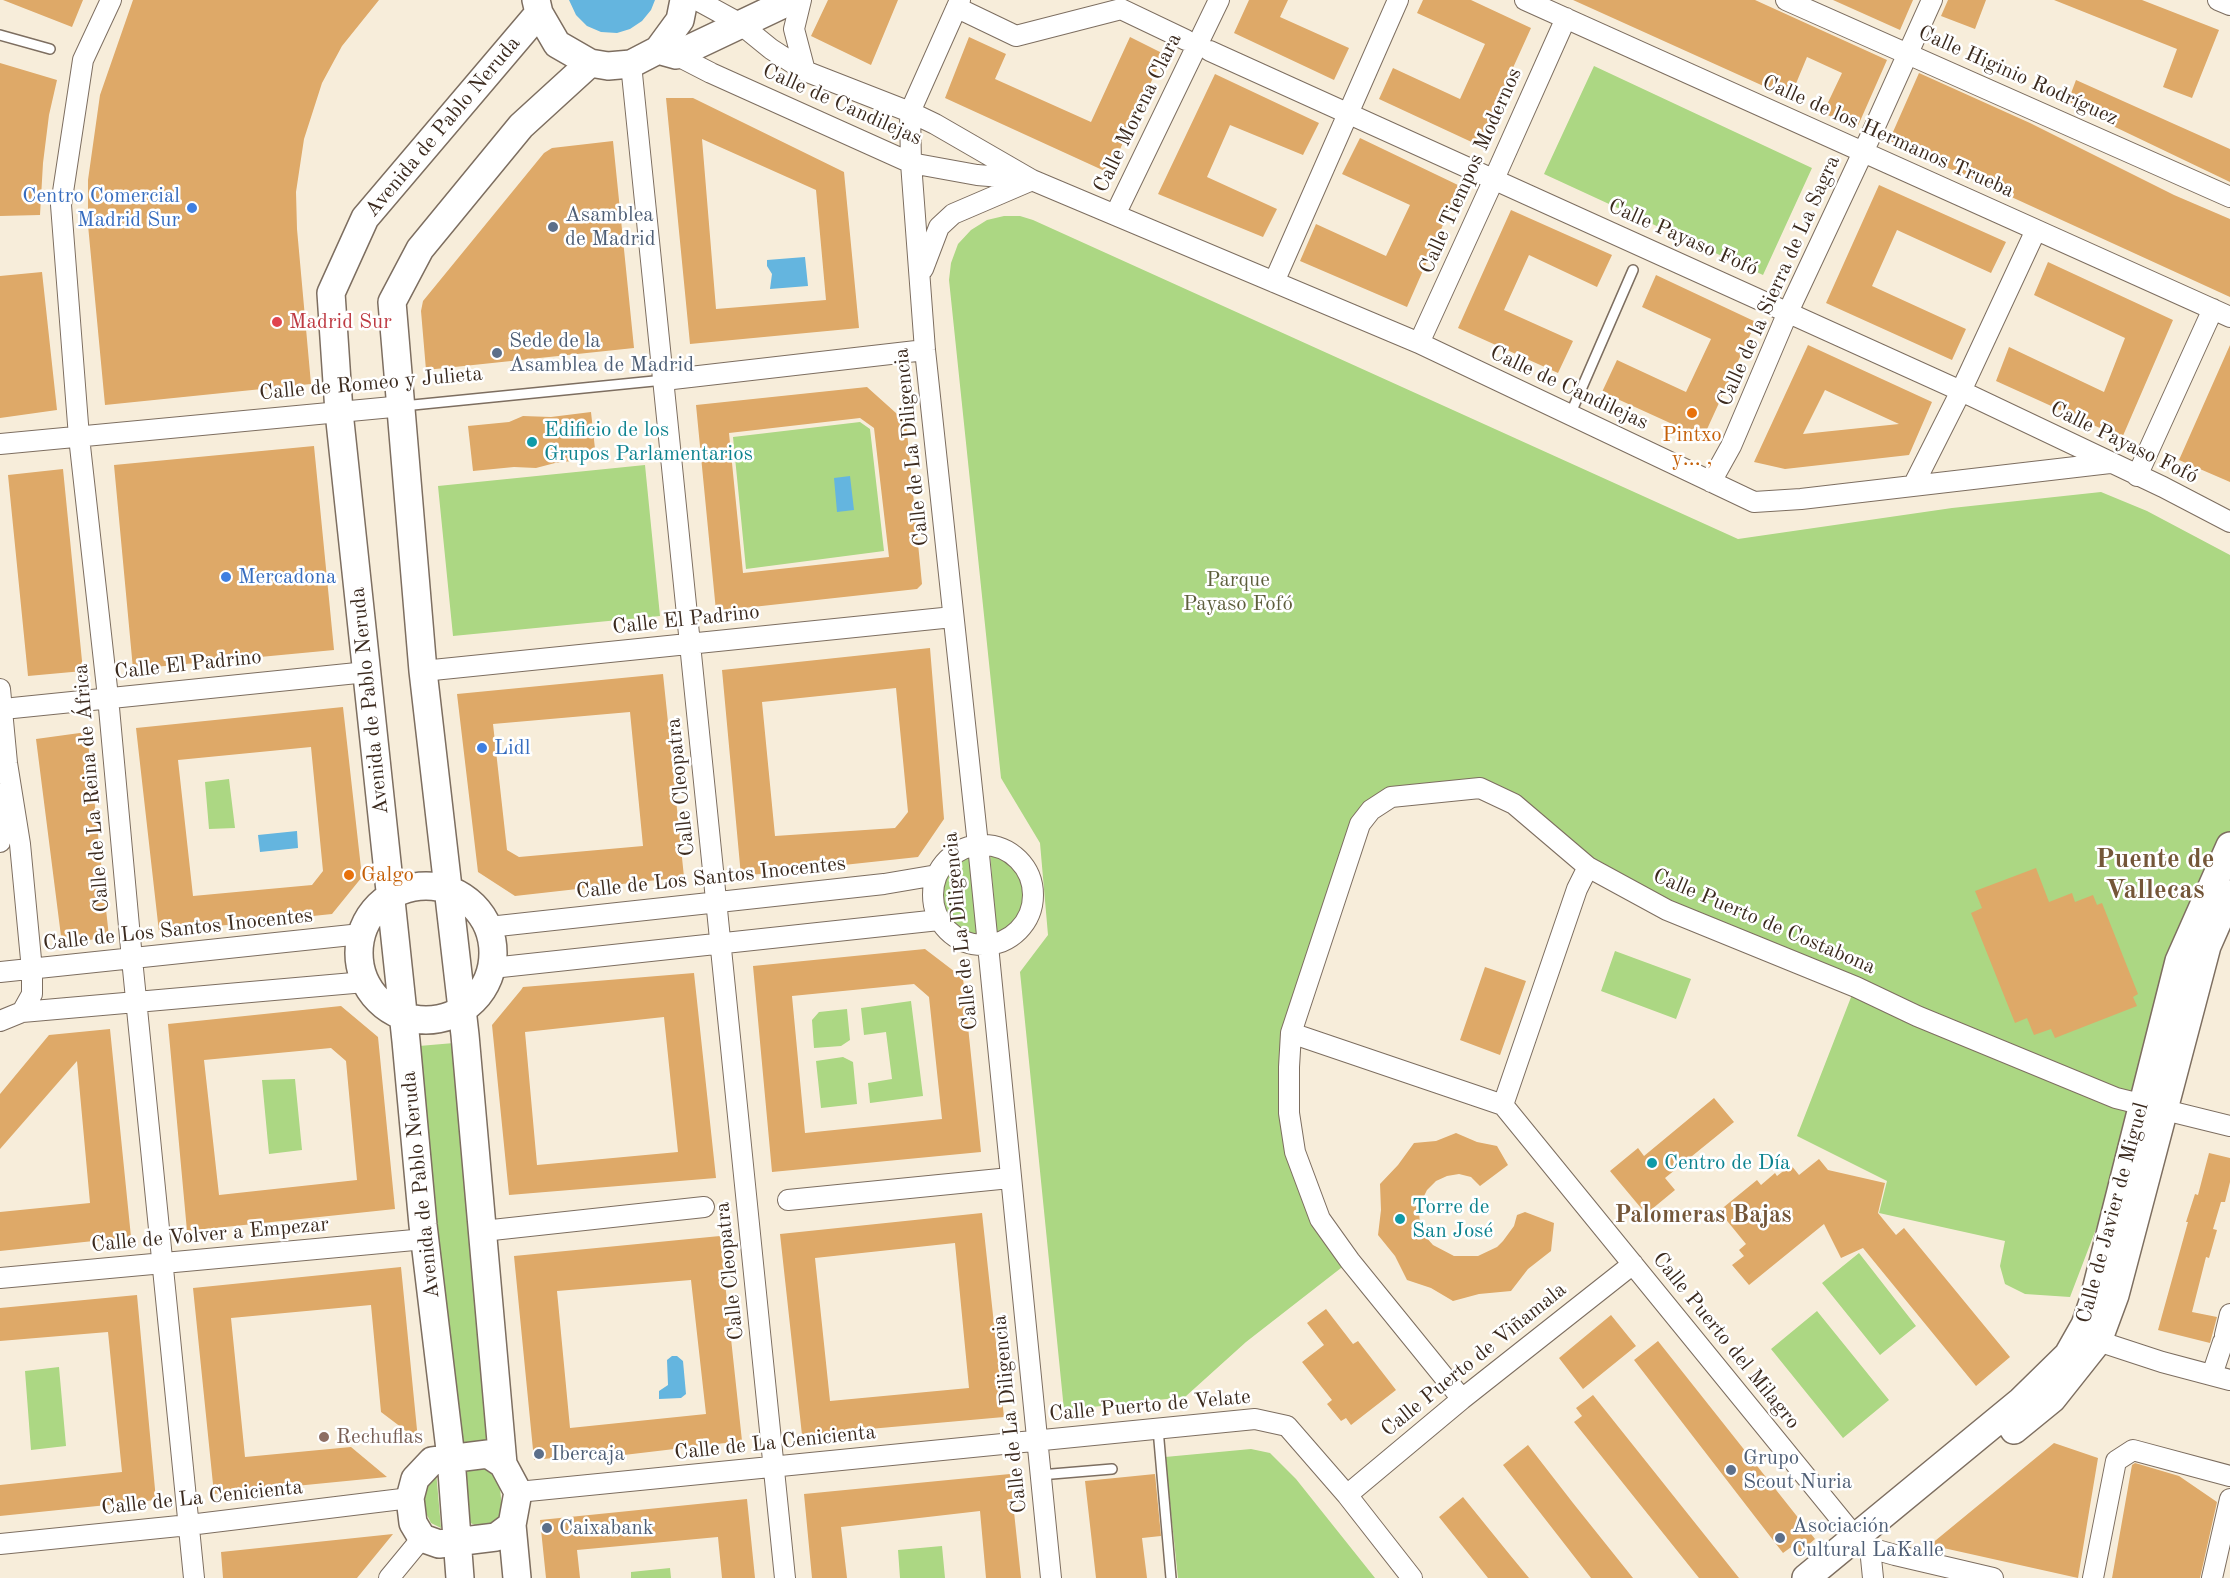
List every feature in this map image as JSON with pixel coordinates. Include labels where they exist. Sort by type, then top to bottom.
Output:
[{"type":"main road","points":[[667,52],[680,20],[684,0]]},
{"type":"main road","points":[[538,6],[557,44],[590,63],[608,66],[631,64],[667,52],[792,0]]},
{"type":"main road","name":"Avenida de Pablo Neruda","points":[[460,1578],[451,1458],[425,1239],[368,672],[339,412],[332,293],[365,218],[538,6]]},
{"type":"main road","points":[[517,1578],[512,1525],[518,1492],[503,1464],[462,1010],[423,671],[403,406],[392,302],[420,249],[521,126],[590,63]]},
{"type":"main road","name":"Calle de Javier de Miguel","points":[[1806,1578],[1863,1543],[2021,1401],[2068,1355],[2085,1325],[2093,1302],[2153,1108],[2179,961],[2230,846]]},
{"type":"main road","points":[[419,885],[447,888],[474,904],[489,927],[494,947],[492,968],[482,991],[462,1010],[434,1020],[403,1017],[379,1001],[365,982],[358,958],[361,934],[372,912],[390,895],[419,885]]},
{"type":"main road","points":[[1835,1578],[1863,1543],[2052,1399],[2098,1341],[2115,1295],[2153,1108],[2207,946],[2230,894]]},
{"type":"main road","points":[[503,1464],[488,1454],[432,1461],[416,1479],[410,1498],[413,1523],[422,1538],[439,1544],[495,1537],[512,1525]]},
{"type":"street","name":"Calle de La Reina de África","points":[[111,0],[83,60],[61,205],[79,436],[108,697],[194,1578]]},
{"type":"street","name":"Calle de Candilejas","points":[[697,0],[739,23],[771,49],[805,71],[935,124],[1032,180],[1419,343],[1754,502],[1801,499],[2110,463]]},
{"type":"street","name":"Calle de Candilejas","points":[[801,0],[794,29],[805,71]]},
{"type":"street","name":"Calle Morena Clara","points":[[1115,215],[1219,0]]},
{"type":"street","points":[[1274,282],[1398,0]]},
{"type":"street","name":"Calle de los Hermanos Trueba","points":[[1525,0],[2221,313]]},
{"type":"street","name":"Calle Higinio Rodríguez","points":[[1786,0],[2230,196]]},
{"type":"street","name":"Calle de la Sierra de La Sagra","points":[[1711,482],[1731,446],[1788,312],[1864,152],[1932,0]]},
{"type":"street","points":[[2218,0],[2230,5]]},
{"type":"street","points":[[963,6],[1016,36],[1121,9],[1186,40]]},
{"type":"street","name":"Calle de La Diligencia","points":[[963,6],[910,112],[911,163],[926,350],[1051,1578]]},
{"type":"street","name":"Calle Tiempos Modernos","points":[[1419,343],[1566,18]]},
{"type":"street","name":"Calle Payaso Fofó","points":[[1210,51],[1961,391],[2163,487],[2230,522]]},
{"type":"street","name":"Calle de Candilejas","points":[[667,52],[911,163],[977,175],[1032,180]]},
{"type":"street","name":"Calle Cleopatra","points":[[631,64],[785,1578]]},
{"type":"street","name":"Calle de La Diligencia","points":[[920,279],[939,227],[953,214],[1032,180]]},
{"type":"street","points":[[1913,486],[1961,391],[2036,230]]},
{"type":"street","points":[[2137,476],[2221,313]]},
{"type":"street","name":"Calle de Romeo y Julieta","points":[[664,380],[926,350]]},
{"type":"street","name":"Calle de Romeo y Julieta","points":[[0,444],[403,406]]},
{"type":"street","name":"Calle El Padrino","points":[[423,671],[953,617]]},
{"type":"street","name":"Calle El Padrino","points":[[14,708],[368,672]]},
{"type":"street","points":[[0,689],[7,763],[20,844],[32,970],[32,994],[22,1012]]},
{"type":"street","points":[[0,842],[7,763]]},
{"type":"street","name":"Calle Puerto de Costabona","points":[[1462,1399],[1350,1261],[1320,1219],[1296,1152],[1289,1113],[1288,1067],[1291,1033],[1360,824],[1371,810],[1391,797],[1480,788],[1514,804],[1588,867],[1667,910],[1856,987],[1917,1016],[2116,1098],[2230,1126]]},
{"type":"street","points":[[978,845],[994,846],[1009,852],[1021,862],[1029,876],[1033,891],[1032,907],[1026,922],[1016,934],[1002,942],[986,946],[973,945],[959,940],[939,920],[934,905],[933,890],[937,875],[944,864],[965,848],[978,845]]},
{"type":"street","points":[[1291,1033],[1503,1105],[1577,889],[1588,867]]},
{"type":"street","name":"Calle de Los Santos Inocentes","points":[[489,927],[884,884],[937,875]]},
{"type":"street","points":[[492,968],[939,920]]},
{"type":"street","name":"Calle de Los Santos Inocentes","points":[[0,972],[361,934]]},
{"type":"street","points":[[0,1021],[22,1012],[365,982]]},
{"type":"street","name":"Calle Puerto del Milagro","points":[[1503,1105],[1863,1543]]},
{"type":"street","points":[[789,1200],[1010,1178]]},
{"type":"street","points":[[483,1231],[704,1207]]},
{"type":"street","name":"Calle de Volver a Empezar","points":[[0,1278],[425,1239]]},
{"type":"street","name":"Calle Puerto de Viñamala","points":[[1347,1495],[1462,1399],[1633,1264]]},
{"type":"street","points":[[2098,1341],[2221,1378],[2224,1338],[2230,1314]]},
{"type":"street","name":"Calle Puerto de Velate","points":[[1037,1440],[1256,1419],[1287,1426],[1347,1495],[1412,1578]]},
{"type":"street","name":"Calle de La Cenicienta","points":[[518,1492],[1037,1440]]},
{"type":"street","points":[[2093,1578],[2116,1461],[2133,1450],[2230,1476]]},
{"type":"street","name":"Calle de La Cenicienta","points":[[0,1544],[189,1525],[410,1498]]},
{"type":"street","points":[[2212,1578],[2230,1499]]},
{"type":"street","points":[[389,1578],[422,1538]]},
{"type":"street","points":[[1863,1543],[1985,1577]]},
{"type":"street","points":[[1863,1543],[1873,1578]]},
{"type":"lane","points":[[0,35],[50,49]]},
{"type":"lane","points":[[1570,415],[1633,270]]},
{"type":"lane","name":"Calle de Romeo y Julieta","points":[[403,406],[664,380]]},
{"type":"lane","points":[[1158,1429],[1172,1578]]},
{"type":"lane","points":[[1041,1475],[1112,1469]]},
{"type":"green space","points":[[1594,66],[1812,168],[1763,275],[1544,174]]},
{"type":"green space","name":"Parque Payaso Fofó","points":[[1004,216],[1020,216],[1033,220],[1738,539],[1952,508],[2101,492],[2147,511],[2230,555],[2230,846],[2143,1106],[2070,1297],[2025,1294],[2005,1284],[2000,1266],[2005,1241],[1879,1213],[1887,1181],[1797,1136],[1855,987],[1667,910],[1481,789],[1371,810],[1291,1033],[1295,1152],[1350,1261],[1246,1342],[1185,1397],[1064,1410],[1020,972],[1048,935],[1040,843],[1001,778],[949,280],[951,263],[958,244],[971,230],[987,220]]},
{"type":"green space","points":[[860,422],[870,429],[884,551],[746,569],[733,437]]},
{"type":"green space","points":[[645,465],[660,616],[453,636],[438,486]]},
{"type":"green space","points":[[229,779],[235,828],[209,829],[205,782]]},
{"type":"green space","points":[[990,853],[1002,855],[1018,867],[1027,887],[1026,908],[1022,916],[1010,931],[997,936]]},
{"type":"green space","points":[[964,856],[970,857],[978,937],[970,938],[954,929],[941,909],[941,884],[945,874]]},
{"type":"green space","points":[[1615,951],[1691,979],[1676,1019],[1601,991]]},
{"type":"green space","points":[[911,1001],[923,1096],[870,1103],[868,1083],[892,1079],[886,1032],[864,1035],[861,1008]]},
{"type":"green space","points":[[847,1009],[850,1040],[841,1046],[814,1048],[812,1020],[819,1012]]},
{"type":"green space","points":[[454,1043],[492,1441],[460,1446],[419,1046]]},
{"type":"green space","points":[[843,1057],[853,1062],[857,1104],[821,1108],[816,1061]]},
{"type":"green space","points":[[295,1079],[302,1150],[269,1154],[262,1080]]},
{"type":"green space","points":[[1859,1253],[1916,1326],[1880,1355],[1822,1283]]},
{"type":"green space","points":[[1817,1311],[1889,1400],[1843,1438],[1771,1349]]},
{"type":"green space","points":[[59,1367],[66,1446],[31,1450],[25,1371]]},
{"type":"green space","points":[[1251,1449],[1270,1453],[1296,1479],[1375,1578],[1178,1578],[1165,1457]]},
{"type":"green space","points":[[478,1462],[499,1477],[502,1509],[498,1520],[492,1526],[482,1528],[468,1522],[463,1474],[469,1466]]},
{"type":"green space","points":[[436,1471],[441,1528],[431,1523],[421,1503],[425,1480]]},
{"type":"green space","points":[[942,1546],[945,1578],[900,1578],[898,1550]]},
{"type":"green space","points":[[670,1568],[671,1578],[631,1578],[631,1572]]},
{"type":"water","points":[[569,0],[655,0],[651,10],[642,21],[630,29],[617,33],[601,32],[587,26],[576,15]]},
{"type":"water","points":[[805,257],[808,286],[770,289],[772,274],[767,266],[767,260]]},
{"type":"water","points":[[850,476],[854,510],[837,512],[834,478]]},
{"type":"water","points":[[297,831],[298,848],[260,852],[258,835]]},
{"type":"water","points":[[672,1356],[677,1356],[683,1361],[686,1394],[681,1398],[659,1399],[659,1391],[668,1385],[667,1360]]},
{"type":"building","points":[[3,0],[83,0],[72,27]]},
{"type":"building","name":"Centro Comercial Madrid Sur","points":[[133,0],[379,0],[342,46],[322,83],[304,139],[296,192],[297,229],[311,384],[105,405],[88,225],[88,180],[100,95]]},
{"type":"building","points":[[828,0],[898,0],[871,65],[811,36]]},
{"type":"building","points":[[1249,0],[1288,0],[1280,17],[1349,48],[1334,80],[1234,33]]},
{"type":"building","points":[[1423,0],[1471,0],[1531,28],[1478,145],[1379,99],[1393,68],[1460,99],[1485,44],[1417,13]]},
{"type":"building","points":[[1573,0],[1755,0],[1887,60],[1857,128],[1823,113],[1842,73],[1807,57],[1790,98]]},
{"type":"building","points":[[1833,0],[1913,0],[1900,30]]},
{"type":"building","points":[[1948,0],[1986,0],[1975,29],[1941,16]]},
{"type":"building","points":[[2054,0],[2142,0],[2219,30],[2192,98],[2163,87],[2177,49]]},
{"type":"building","points":[[969,37],[1006,54],[995,79],[1091,122],[1130,37],[1164,54],[1109,173],[945,98]]},
{"type":"building","points":[[0,63],[57,80],[49,115],[40,215],[0,216]]},
{"type":"building","points":[[1919,73],[2030,123],[2174,195],[2230,219],[2230,297],[1889,141]]},
{"type":"building","points":[[1215,74],[1319,123],[1303,155],[1230,125],[1207,177],[1277,209],[1263,237],[1158,194]]},
{"type":"building","points":[[2076,80],[2230,149],[2230,182],[2067,104]]},
{"type":"building","points":[[666,98],[693,98],[844,172],[859,328],[690,344]],"holes":[[[702,139],[816,190],[826,300],[716,309]]]},
{"type":"building","points":[[1360,138],[1460,186],[1407,307],[1300,261],[1316,224],[1386,256],[1410,205],[1342,174]]},
{"type":"building","name":"Asamblea de Madrid","points":[[613,141],[634,348],[426,370],[421,311],[423,301],[544,153],[552,148]]},
{"type":"building","points":[[1879,185],[2006,242],[1991,273],[1897,230],[1872,286],[1966,329],[1952,360],[1826,303]]},
{"type":"building","points":[[1511,210],[1612,255],[1597,287],[1529,255],[1504,310],[1573,341],[1558,373],[1458,328]]},
{"type":"building","points":[[2048,262],[2173,320],[2122,438],[1996,381],[2009,347],[2104,392],[2125,338],[2034,295]]},
{"type":"building","points":[[42,272],[57,410],[0,418],[0,276]]},
{"type":"building","points":[[1656,275],[1756,322],[1703,438],[1602,392],[1617,360],[1686,392],[1711,339],[1642,307]]},
{"type":"building","points":[[1808,345],[1932,402],[1909,455],[1785,469],[1754,462]],"holes":[[[1825,390],[1899,424],[1803,434]]]},
{"type":"building","points":[[2230,345],[2230,482],[2179,460]]},
{"type":"building","points":[[867,387],[906,422],[922,584],[917,589],[716,611],[696,405]],"holes":[[[860,418],[874,428],[889,557],[743,573],[729,433]]]},
{"type":"building","name":"Edificio de los Grupos Parlamentarios","points":[[591,412],[596,458],[555,463],[536,468],[514,467],[473,471],[468,426],[509,422],[523,416],[551,417]]},
{"type":"building","name":"Mercadona","points":[[314,446],[334,650],[133,669],[114,465]]},
{"type":"building","points":[[63,469],[83,671],[28,676],[8,475]]},
{"type":"building","points":[[930,648],[944,819],[918,857],[741,876],[722,670]],"holes":[[[896,688],[908,812],[895,828],[775,836],[762,702]]]},
{"type":"building","points":[[663,674],[684,877],[515,896],[478,872],[457,694]],"holes":[[[630,712],[643,846],[519,857],[507,850],[493,724]]]},
{"type":"building","points":[[343,707],[362,877],[332,914],[159,932],[136,728]],"holes":[[[311,747],[323,871],[312,885],[193,896],[178,760]]]},
{"type":"building","points":[[87,732],[109,937],[62,944],[36,739]]},
{"type":"building","points":[[2036,868],[2049,902],[2072,893],[2075,902],[2093,895],[2097,905],[2102,903],[2138,994],[2133,997],[2137,1006],[2055,1038],[2051,1029],[2034,1035],[2027,1018],[2015,1023],[1971,913],[1982,908],[1975,891]]},
{"type":"building","points":[[925,949],[963,978],[981,1152],[772,1172],[753,966]],"holes":[[[914,984],[929,997],[942,1119],[805,1133],[792,996]]]},
{"type":"building","points":[[1485,967],[1526,981],[1500,1055],[1460,1040]]},
{"type":"building","points":[[694,973],[716,1178],[509,1195],[492,1025],[523,987]],"holes":[[[664,1017],[678,1152],[537,1165],[525,1032]]]},
{"type":"building","points":[[341,1006],[378,1037],[395,1209],[187,1231],[168,1024]],"holes":[[[331,1048],[346,1061],[357,1180],[219,1195],[204,1060]]]},
{"type":"building","points":[[110,1029],[131,1237],[0,1251],[0,1212],[90,1203],[77,1061],[0,1149],[0,1094],[49,1035]]},
{"type":"building","name":"Centro de Día","points":[[1714,1098],[1734,1122],[1665,1178],[1675,1190],[1646,1214],[1610,1171],[1638,1148],[1644,1156]]},
{"type":"building","name":"Torre de San José","points":[[1456,1133],[1477,1142],[1497,1146],[1508,1165],[1480,1186],[1471,1177],[1459,1174],[1436,1181],[1427,1190],[1419,1212],[1420,1224],[1425,1236],[1433,1245],[1454,1256],[1478,1256],[1497,1247],[1503,1241],[1514,1226],[1517,1215],[1525,1212],[1554,1223],[1551,1251],[1528,1269],[1511,1291],[1479,1294],[1453,1301],[1431,1288],[1407,1280],[1395,1256],[1378,1235],[1381,1210],[1380,1184],[1414,1143],[1436,1141]]},
{"type":"building","points":[[2209,1153],[2230,1158],[2230,1182],[2225,1202],[2221,1202],[2213,1229],[2217,1230],[2209,1258],[2206,1257],[2192,1312],[2217,1317],[2210,1343],[2158,1330],[2188,1222],[2186,1222],[2195,1194],[2198,1195]]},
{"type":"building","points":[[1819,1159],[1828,1170],[1885,1183],[1878,1213],[1896,1235],[1904,1228],[2010,1357],[1976,1386],[1863,1248],[1841,1258],[1824,1224],[1749,1285],[1732,1265],[1744,1256],[1739,1250],[1746,1244],[1719,1211],[1757,1180],[1761,1185],[1775,1173],[1777,1176],[1791,1165],[1799,1175]]},
{"type":"building","points":[[982,1213],[1004,1417],[802,1435],[780,1234]],"holes":[[[955,1243],[969,1388],[830,1401],[815,1258]]]},
{"type":"building","points":[[720,1236],[742,1441],[590,1459],[590,1454],[534,1460],[514,1256]],"holes":[[[691,1280],[706,1414],[570,1428],[557,1291]]]},
{"type":"building","points":[[401,1267],[418,1440],[381,1412],[371,1305],[231,1318],[245,1457],[351,1447],[387,1477],[214,1494],[193,1288]]},
{"type":"building","points":[[137,1295],[156,1500],[0,1516],[0,1485],[122,1472],[108,1332],[0,1341],[0,1308]]},
{"type":"building","points":[[1326,1309],[1353,1344],[1358,1341],[1396,1390],[1351,1425],[1346,1418],[1341,1421],[1327,1404],[1332,1400],[1302,1362],[1324,1345],[1307,1323]]},
{"type":"building","points":[[1611,1315],[1636,1346],[1583,1389],[1559,1358]]},
{"type":"building","points":[[1658,1341],[1815,1539],[1800,1552],[1794,1545],[1783,1553],[1634,1360]]},
{"type":"building","points":[[1593,1395],[1739,1578],[1699,1578],[1574,1422],[1582,1416],[1576,1408]]},
{"type":"building","points":[[2054,1443],[2098,1458],[2078,1578],[1930,1545]]},
{"type":"building","points":[[1528,1445],[1633,1578],[1591,1578],[1503,1465]]},
{"type":"building","points":[[2135,1463],[2179,1476],[2217,1502],[2200,1578],[2112,1578],[2132,1465]]},
{"type":"building","points":[[1010,1474],[1021,1578],[986,1578],[980,1511],[841,1527],[847,1578],[812,1578],[804,1494]]},
{"type":"building","points":[[1155,1474],[1161,1536],[1142,1538],[1147,1578],[1096,1578],[1085,1481]]},
{"type":"building","points":[[1463,1497],[1529,1578],[1488,1578],[1439,1517]]},
{"type":"building","points":[[747,1499],[755,1578],[722,1578],[718,1537],[577,1550],[580,1578],[546,1578],[540,1520]]},
{"type":"building","points":[[393,1534],[357,1578],[223,1578],[221,1552]]},
{"type":"place","name":"Centro Comercial Madrid Sur","points":[[192,208]]},
{"type":"place","name":"Asamblea de Madrid","points":[[553,227]]},
{"type":"place","name":"Madrid Sur","points":[[277,322]]},
{"type":"place","name":"Sede de la Asamblea de Madrid","points":[[497,353]]},
{"type":"place","name":"Pintxo y... ,","points":[[1692,413]]},
{"type":"place","name":"Edificio de los Grupos Parlamentarios","points":[[532,442]]},
{"type":"place","name":"Mercadona","points":[[226,577]]},
{"type":"place","name":"Lidl","points":[[482,748]]},
{"type":"place","name":"Galgo","points":[[349,875]]},
{"type":"place","name":"Centro de Día","points":[[1652,1163]]},
{"type":"place","name":"Torre de San José","points":[[1400,1219]]},
{"type":"place","name":"Rechuflas","points":[[324,1437]]},
{"type":"place","name":"Ibercaja","points":[[539,1454]]},
{"type":"place","name":"Grupo Scout Nuria","points":[[1731,1470]]},
{"type":"place","name":"Caixabank","points":[[547,1528]]},
{"type":"place","name":"Asociación Cultural LaKalle","points":[[1780,1538]]},
{"type":"district","name":"Puente de Vallecas","points":[[2155,876]]},
{"type":"district","name":"Palomeras Bajas","points":[[1703,1216]]}]
